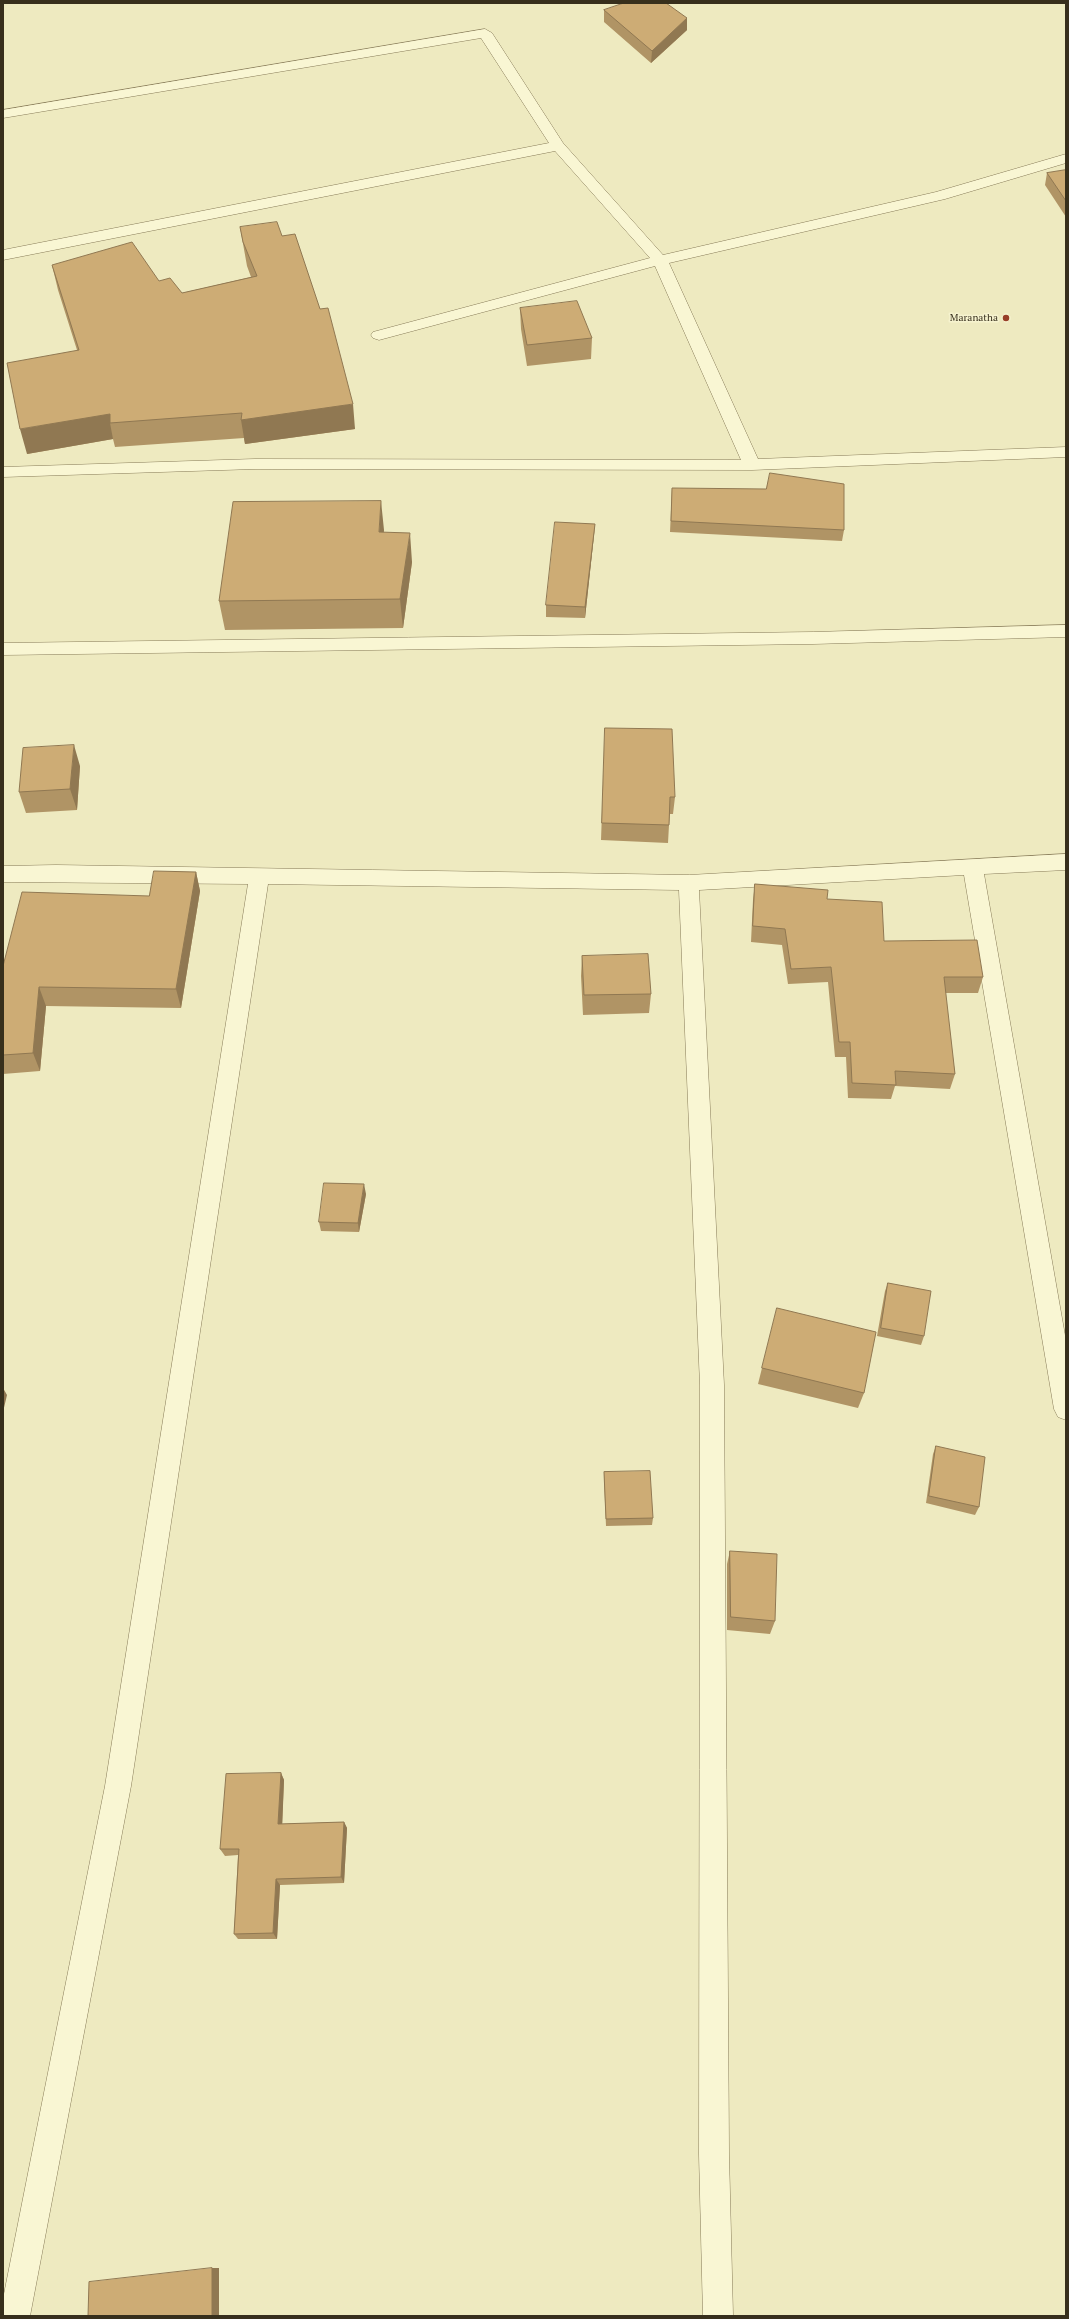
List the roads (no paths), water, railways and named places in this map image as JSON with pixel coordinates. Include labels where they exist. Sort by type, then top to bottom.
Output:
[{"type":"street","points":[[3,114],[485,34],[558,146],[660,260],[752,465]]},
{"type":"street","points":[[3,255],[558,146]]},
{"type":"street","points":[[379,335],[660,260],[940,196],[1066,158]]},
{"type":"street","points":[[3,472],[255,464],[752,465],[1066,452]]},
{"type":"street","points":[[3,649],[805,638],[1066,631]]},
{"type":"street","points":[[3,874],[56,873],[689,883],[1066,862]]},
{"type":"street","points":[[973,868],[1066,1409]]},
{"type":"street","points":[[15,2316],[118,1786],[259,876]]},
{"type":"street","points":[[689,883],[712,1386],[714,2146],[718,2316]]},
{"type":"place","name":"Maranatha","points":[[1006,318]]}]
